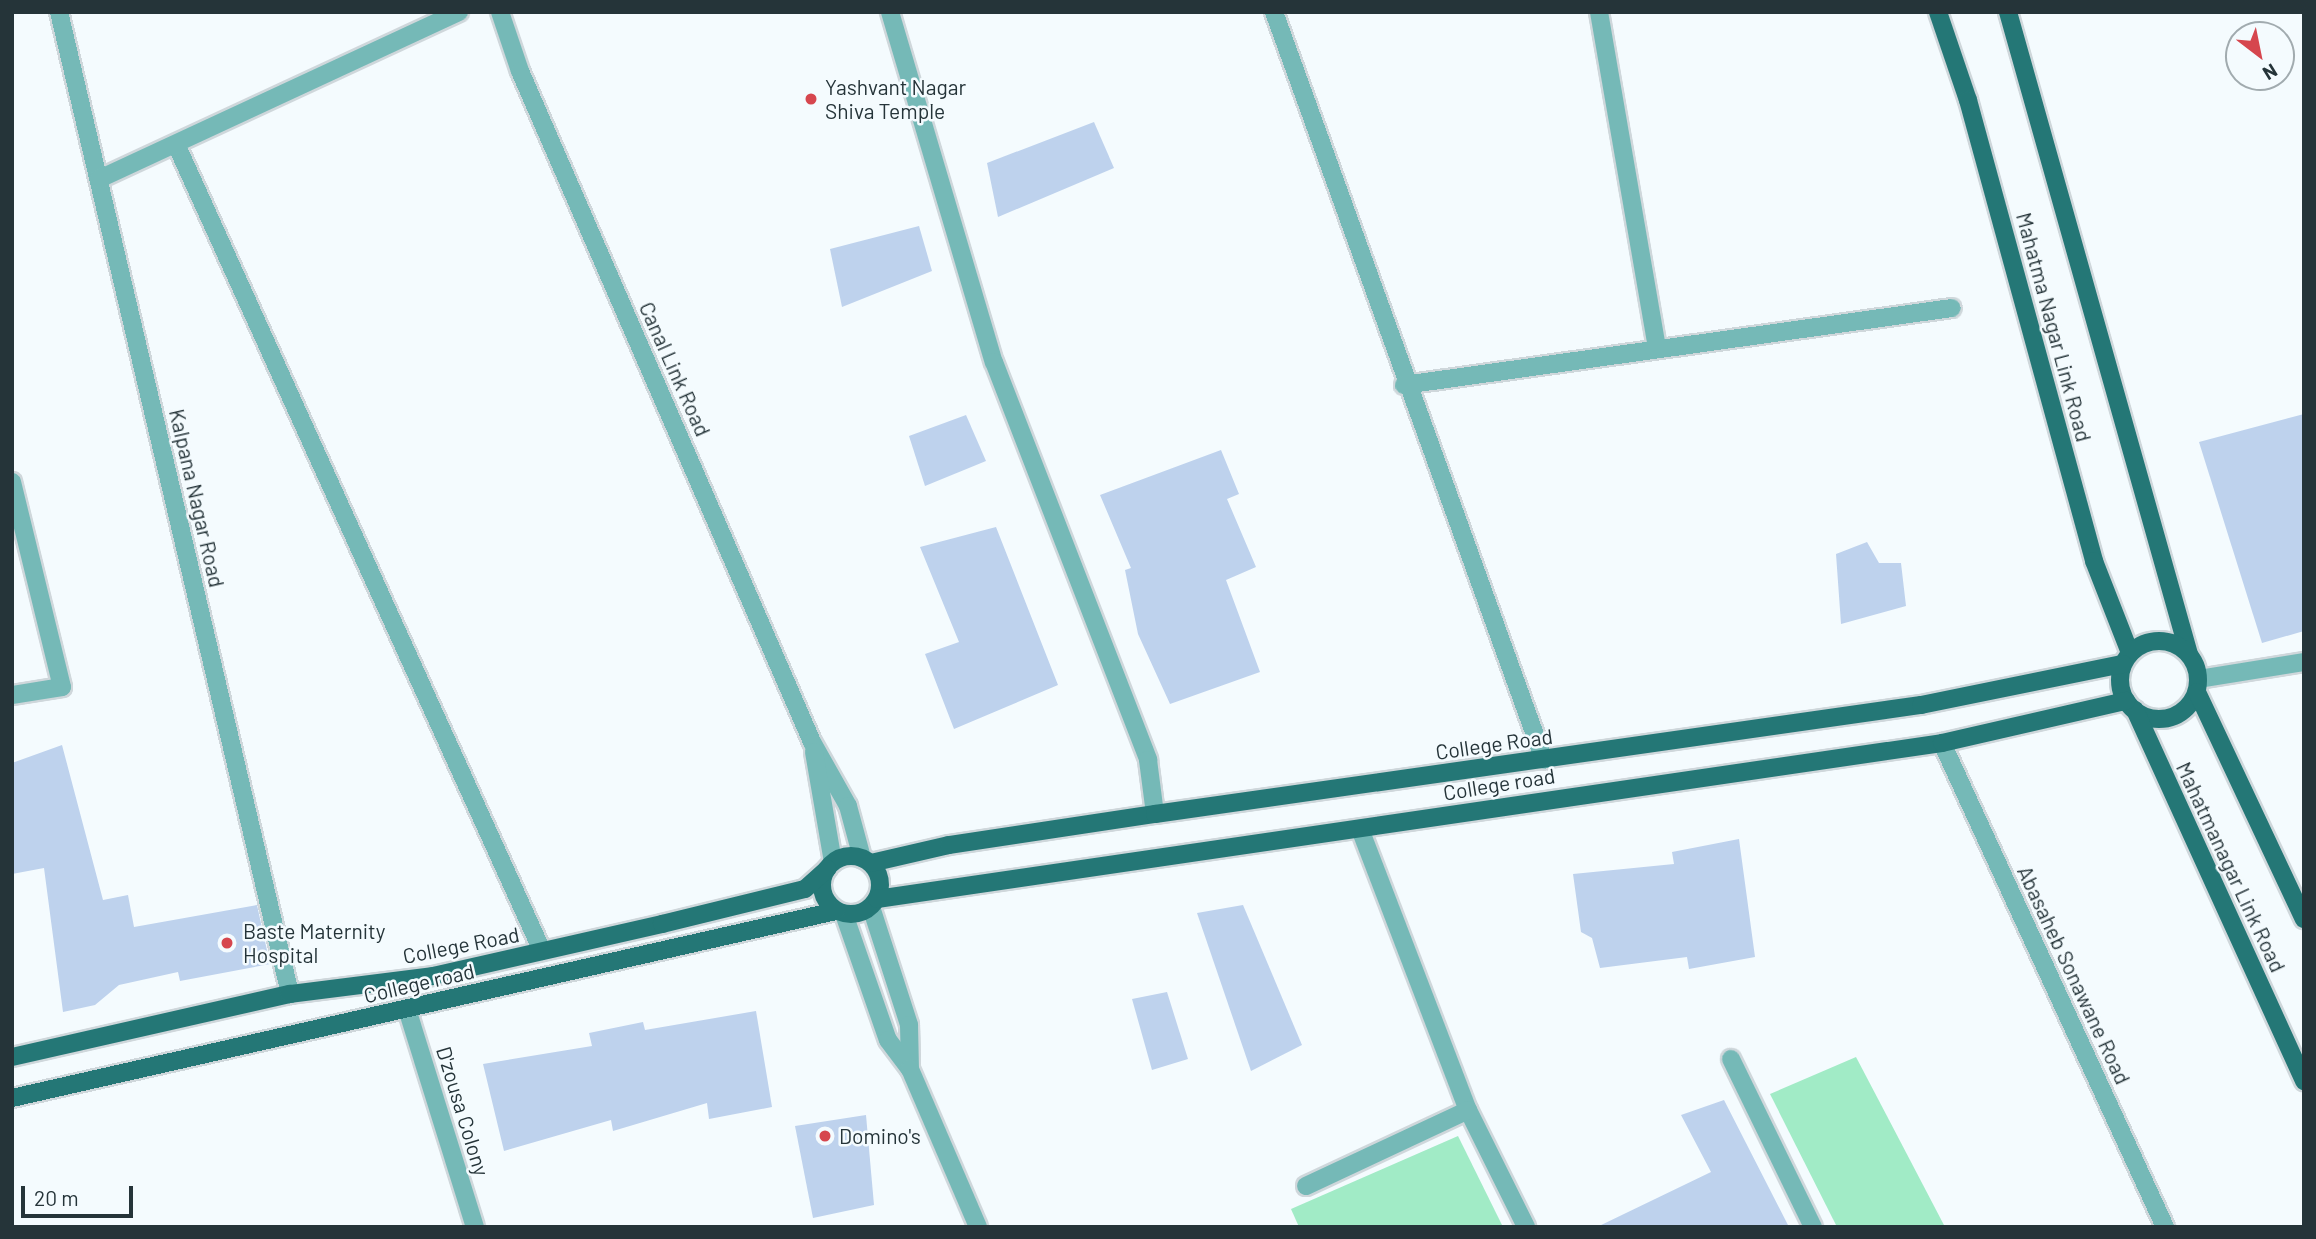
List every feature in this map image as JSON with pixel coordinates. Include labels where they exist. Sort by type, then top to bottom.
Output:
[{"type":"main road","name":"Mahatma Nagar Link Road","points":[[1938,12],[1968,100],[2094,561],[2127,659]]},
{"type":"main road","name":"Mahatma Nagar Link Road","points":[[2008,12],[2189,654]]},
{"type":"main road","points":[[2153,641],[2167,641],[2189,654],[2198,685],[2170,717],[2130,706],[2120,677],[2127,659],[2153,641]]},
{"type":"main road","name":"College Road","points":[[866,860],[1155,814],[1921,705],[2127,659]]},
{"type":"main road","name":"Mahatmanagar Link Road","points":[[2198,685],[2304,919]]},
{"type":"main road","name":"Mahatmanagar Link Road","points":[[2130,706],[2304,1081]]},
{"type":"main road","name":"College road","points":[[874,903],[1942,743],[2130,706]]},
{"type":"main road","points":[[866,860],[880,880],[874,903],[840,912],[821,887],[830,865],[866,860]]},
{"type":"main road","name":"College Road","points":[[12,1057],[290,994],[433,976],[542,951],[805,889],[830,865]]},
{"type":"main road","name":"College road","points":[[12,1098],[840,912]]},
{"type":"street","name":"Kalpana Nagar Road","points":[[59,12],[290,994]]},
{"type":"street","points":[[99,178],[459,12]]},
{"type":"street","name":"Canal Link Road","points":[[500,12],[520,71],[812,742],[848,806],[866,860]]},
{"type":"street","points":[[890,12],[994,362],[1148,760],[1155,814]]},
{"type":"street","points":[[1274,12],[1404,385],[1544,760]]},
{"type":"street","points":[[1599,12],[1657,347]]},
{"type":"street","points":[[176,144],[542,951]]},
{"type":"street","points":[[1404,385],[1657,347],[1952,308]]},
{"type":"street","points":[[12,482],[62,687],[12,695]]},
{"type":"street","points":[[2198,685],[2304,662]]},
{"type":"street","name":"Canal Link Road","points":[[812,742],[830,865]]},
{"type":"street","name":"Abasaheb Sonawane Road","points":[[1942,743],[2165,1227]]},
{"type":"street","points":[[1360,829],[1468,1110],[1526,1227]]},
{"type":"street","points":[[874,903],[909,1025],[910,1069]]},
{"type":"street","points":[[840,912],[888,1040],[910,1069],[978,1227]]},
{"type":"street","name":"D'zousa Colony","points":[[407,1009],[475,1227]]},
{"type":"street","points":[[1731,1059],[1813,1227]]},
{"type":"street","points":[[1306,1186],[1468,1110]]},
{"type":"street","points":[[961,1227],[966,1199]]},
{"type":"green space","points":[[1856,1057],[1945,1227],[1837,1227],[1770,1094]]},
{"type":"green space","points":[[1458,1136],[1503,1227],[1299,1227],[1291,1209]]},
{"type":"building","points":[[1094,122],[1114,168],[998,217],[987,163]]},
{"type":"building","points":[[919,226],[932,271],[842,307],[830,249]]},
{"type":"building","points":[[2304,414],[2304,631],[2262,643],[2199,442]]},
{"type":"building","points":[[966,415],[986,461],[925,486],[909,436]]},
{"type":"building","points":[[1221,450],[1239,494],[1227,499],[1256,567],[1226,580],[1260,672],[1170,704],[1138,634],[1125,570],[1131,568],[1100,495]]},
{"type":"building","points":[[996,527],[1058,685],[954,729],[925,654],[959,642],[920,547]]},
{"type":"building","points":[[1867,542],[1879,563],[1901,563],[1906,606],[1841,624],[1836,554]]},
{"type":"building","points":[[62,745],[103,900],[128,895],[134,927],[257,905],[270,964],[180,981],[178,972],[119,985],[95,1005],[63,1012],[44,868],[12,874],[12,763]]},
{"type":"building","points":[[1739,839],[1755,957],[1689,969],[1687,957],[1600,968],[1592,938],[1581,932],[1573,874],[1674,864],[1672,852]]},
{"type":"building","points":[[1243,905],[1302,1045],[1251,1071],[1197,913]]},
{"type":"building","points":[[1167,992],[1188,1059],[1152,1070],[1132,999]]},
{"type":"building","points":[[756,1011],[772,1107],[709,1119],[707,1103],[613,1131],[611,1120],[504,1151],[483,1064],[592,1046],[589,1033],[643,1022],[645,1030]]},
{"type":"building","points":[[1724,1100],[1789,1227],[1597,1227],[1711,1172],[1681,1115]]},
{"type":"building","points":[[866,1115],[874,1205],[813,1218],[795,1126]]},
{"type":"place","name":"Yashvant Nagar Shiva Temple","points":[[811,99]]},
{"type":"place","name":"Baste Maternity Hospital","points":[[227,943]]},
{"type":"place","name":"Domino's","points":[[825,1136]]}]
